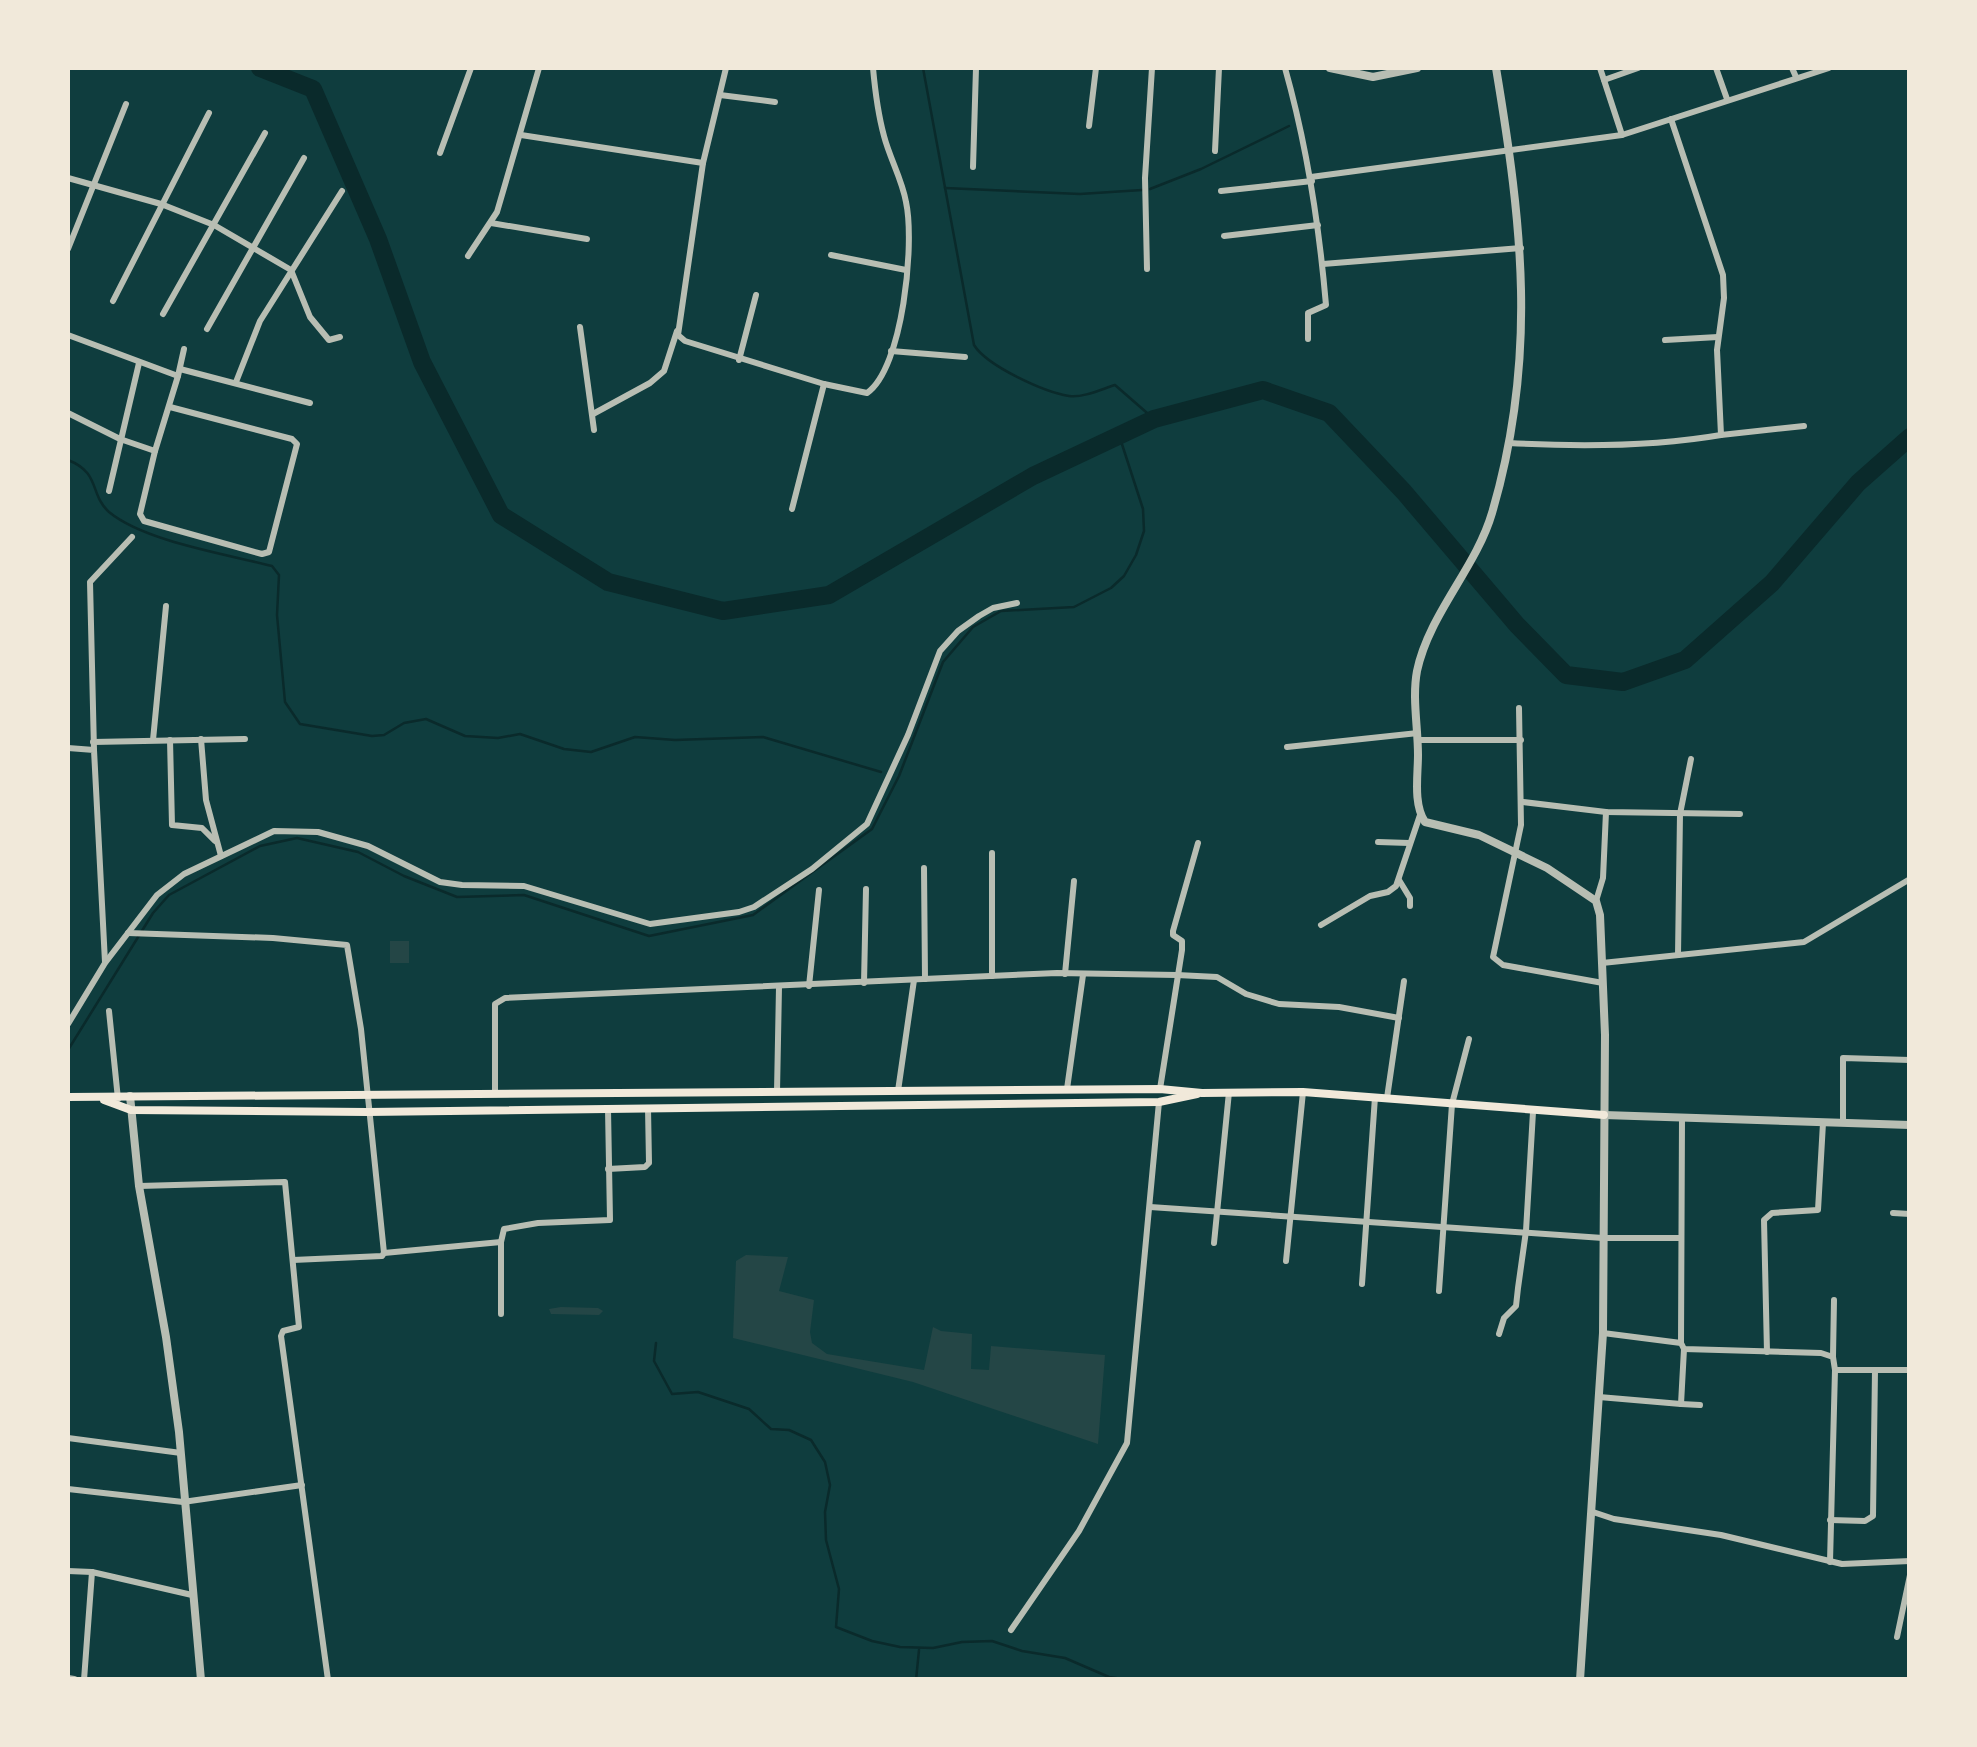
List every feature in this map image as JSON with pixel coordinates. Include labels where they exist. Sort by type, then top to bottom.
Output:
[{"type":"main road","points":[[119,1102],[130,1096],[1160,1089],[1303,1092],[1604,1115]]},
{"type":"main road","points":[[68,1098],[119,1102],[131,1110],[367,1112],[1158,1102],[1202,1092]]},
{"type":"street","points":[[440,153],[472,68]]},
{"type":"street","points":[[468,256],[492,223],[539,68]]},
{"type":"street","points":[[593,414],[650,383],[664,371],[678,327],[704,162],[726,68]]},
{"type":"street","points":[[678,327],[684,341],[739,360],[867,393],[875,386],[901,326],[908,216],[906,198],[884,137],[874,68]]},
{"type":"street","points":[[973,168],[976,68]]},
{"type":"street","points":[[1089,126],[1096,68]]},
{"type":"street","points":[[1147,269],[1144,178],[1152,68]]},
{"type":"street","points":[[1214,151],[1219,68]]},
{"type":"street","points":[[1286,68],[1312,179],[1323,264],[1326,306],[1308,312],[1308,339]]},
{"type":"street","points":[[1330,68],[1373,77],[1417,68]]},
{"type":"street","points":[[1320,926],[1370,896],[1388,892],[1398,879],[1420,815],[1414,694],[1418,669],[1444,607],[1491,518],[1509,444],[1524,304],[1510,150],[1496,68]]},
{"type":"street","points":[[1600,68],[1622,136]]},
{"type":"street","points":[[1604,80],[1638,68]]},
{"type":"street","points":[[1716,68],[1727,99]]},
{"type":"street","points":[[1792,68],[1796,78]]},
{"type":"street","points":[[1222,191],[1622,136],[1828,68]]},
{"type":"street","points":[[720,95],[775,102]]},
{"type":"street","points":[[68,249],[126,104]]},
{"type":"street","points":[[113,301],[209,113]]},
{"type":"street","points":[[1671,119],[1723,275],[1719,336],[1721,435]]},
{"type":"street","points":[[163,314],[265,133]]},
{"type":"street","points":[[520,135],[704,162]]},
{"type":"street","points":[[207,329],[304,158]]},
{"type":"street","points":[[68,178],[162,204],[214,225],[255,248],[292,270],[318,330],[329,340],[340,337]]},
{"type":"street","points":[[236,382],[260,320],[342,191]]},
{"type":"street","points":[[492,223],[587,239]]},
{"type":"street","points":[[1224,236],[1318,225]]},
{"type":"street","points":[[1323,264],[1521,248]]},
{"type":"street","points":[[831,255],[906,270]]},
{"type":"street","points":[[739,360],[756,295]]},
{"type":"street","points":[[580,327],[594,430]]},
{"type":"street","points":[[68,335],[139,363],[236,382],[310,402]]},
{"type":"street","points":[[1665,340],[1719,336]]},
{"type":"street","points":[[170,407],[292,439],[297,444],[269,552],[262,554],[144,521],[140,514],[184,348]]},
{"type":"street","points":[[891,351],[966,356]]},
{"type":"street","points":[[109,491],[139,363]]},
{"type":"street","points":[[792,510],[824,384]]},
{"type":"street","points":[[68,413],[120,439],[156,451]]},
{"type":"street","points":[[1509,444],[1662,444],[1804,426]]},
{"type":"street","points":[[105,963],[93,746],[90,582],[132,537]]},
{"type":"street","points":[[68,1024],[105,963],[133,934],[143,910],[171,882],[274,831],[318,832],[368,846],[440,882],[524,886],[638,922],[663,924],[739,912],[780,892],[866,824],[940,651],[979,616],[1017,603]]},
{"type":"street","points":[[152,740],[166,606]]},
{"type":"street","points":[[1519,708],[1521,825],[1493,947],[1495,962],[1602,982]]},
{"type":"street","points":[[1286,747],[1418,736],[1520,740]]},
{"type":"street","points":[[68,748],[152,740],[246,739]]},
{"type":"street","points":[[170,740],[172,825],[202,828],[214,841]]},
{"type":"street","points":[[202,740],[203,779],[220,856]]},
{"type":"street","points":[[1678,955],[1680,814],[1691,760]]},
{"type":"street","points":[[1523,802],[1606,812],[1740,814]]},
{"type":"street","points":[[1580,1680],[1602,1333],[1602,963],[1596,902],[1603,878],[1606,812]]},
{"type":"street","points":[[1420,815],[1429,824],[1479,835],[1547,868],[1596,902]]},
{"type":"street","points":[[1378,842],[1409,843]]},
{"type":"street","points":[[1160,1089],[1183,944],[1173,934],[1198,843]]},
{"type":"street","points":[[992,853],[992,976]]},
{"type":"street","points":[[924,868],[925,980]]},
{"type":"street","points":[[1398,879],[1410,898],[1410,906]]},
{"type":"street","points":[[1602,963],[1804,942],[1910,879]]},
{"type":"street","points":[[1065,974],[1074,881]]},
{"type":"street","points":[[809,986],[818,890]]},
{"type":"street","points":[[864,982],[866,890]]},
{"type":"street","points":[[133,934],[273,938],[347,945],[384,1253]]},
{"type":"street","points":[[495,1094],[498,1000],[992,976],[1177,974],[1217,977],[1246,994],[1279,1004],[1339,1006],[1399,1018]]},
{"type":"street","points":[[1067,1090],[1083,975]]},
{"type":"street","points":[[898,1090],[914,980]]},
{"type":"street","points":[[1387,1098],[1404,981]]},
{"type":"street","points":[[777,1092],[779,987]]},
{"type":"street","points":[[109,1011],[119,1102]]},
{"type":"street","points":[[1439,1291],[1452,1104],[1469,1039]]},
{"type":"street","points":[[1843,1124],[1843,1058],[1910,1060]]},
{"type":"street","points":[[669,1092],[670,1108]]},
{"type":"street","points":[[1214,1244],[1228,1092]]},
{"type":"street","points":[[1286,1262],[1303,1092]]},
{"type":"street","points":[[525,1093],[526,1110]]},
{"type":"street","points":[[130,1096],[138,1186],[168,1344],[202,1680]]},
{"type":"street","points":[[1362,1284],[1375,1097]]},
{"type":"street","points":[[1011,1630],[1079,1531],[1127,1443],[1158,1102]]},
{"type":"street","points":[[608,1169],[649,1163],[648,1108]]},
{"type":"street","points":[[501,1314],[504,1229],[610,1220],[608,1109]]},
{"type":"street","points":[[1499,1334],[1504,1318],[1516,1306],[1526,1231],[1533,1112]]},
{"type":"street","points":[[1604,1115],[1910,1125]]},
{"type":"street","points":[[1681,1404],[1682,1118]]},
{"type":"street","points":[[1767,1352],[1764,1220],[1772,1214],[1818,1210],[1822,1123]]},
{"type":"street","points":[[138,1186],[284,1180],[299,1328],[282,1331],[280,1336],[328,1680]]},
{"type":"street","points":[[1150,1207],[1603,1238],[1681,1238]]},
{"type":"street","points":[[1893,1213],[1910,1214]]},
{"type":"street","points":[[293,1260],[382,1256],[501,1242]]},
{"type":"street","points":[[1830,1562],[1836,1370],[1832,1357],[1834,1300]]},
{"type":"street","points":[[1602,1333],[1682,1346],[1821,1353],[1832,1357]]},
{"type":"street","points":[[1836,1370],[1910,1370]]},
{"type":"street","points":[[1830,1520],[1868,1520],[1873,1516],[1875,1370]]},
{"type":"street","points":[[1599,1397],[1700,1405]]},
{"type":"street","points":[[68,1438],[181,1454]]},
{"type":"street","points":[[68,1489],[183,1502],[302,1485]]},
{"type":"street","points":[[1592,1512],[1721,1535],[1830,1562],[1910,1561]]},
{"type":"street","points":[[68,1571],[92,1572],[192,1595]]},
{"type":"street","points":[[84,1680],[92,1572]]},
{"type":"street","points":[[1897,1637],[1910,1575]]},
{"type":"shaded area","points":[[390,941],[409,941],[409,963],[390,963]]},
{"type":"shaded area","points":[[746,1255],[788,1257],[779,1291],[814,1300],[812,1343],[827,1354],[924,1370],[933,1327],[972,1334],[971,1369],[989,1370],[991,1346],[1105,1355],[1098,1444],[913,1382],[733,1338],[736,1261]]},
{"type":"shaded area","points":[[549,1309],[603,1311],[599,1315],[551,1314]]},
{"type":"waterway","points":[[260,68],[313,89],[378,239],[422,362],[501,515],[608,582],[723,611],[829,595],[1033,476],[1154,419],[1263,390],[1329,413],[1566,675],[1623,682],[1685,660],[1772,583],[1858,483],[1910,437]]},
{"type":"waterway","points":[[923,68],[974,345],[1003,369],[1058,394],[1080,396],[1115,385],[1154,419]]},
{"type":"waterway","points":[[1150,189],[1289,126]]},
{"type":"waterway","points":[[945,188],[1080,194],[1142,190]]},
{"type":"waterway","points":[[68,1050],[153,913],[169,895],[260,846],[297,838],[358,852],[457,897],[524,895],[649,936],[753,915],[872,829],[899,776],[943,662],[973,627],[1001,611],[1074,607],[1111,588],[1124,576],[1144,531],[1143,509],[1119,435]]},
{"type":"waterway","points":[[68,460],[86,471],[103,505],[124,522],[186,545],[272,566],[279,575],[277,615],[285,702],[300,724],[372,736],[426,719],[465,736],[498,738],[520,734],[564,749],[591,752],[635,737],[763,737],[881,772]]},
{"type":"waterway","points":[[656,1343],[654,1361],[672,1394],[698,1392],[749,1409],[771,1429],[789,1430],[811,1440],[825,1462],[830,1485],[825,1512],[826,1540],[839,1589],[836,1627],[900,1647],[933,1648],[992,1641],[1065,1658],[1109,1677],[1129,1680]]},
{"type":"waterway","points":[[916,1680],[919,1650]]}]
